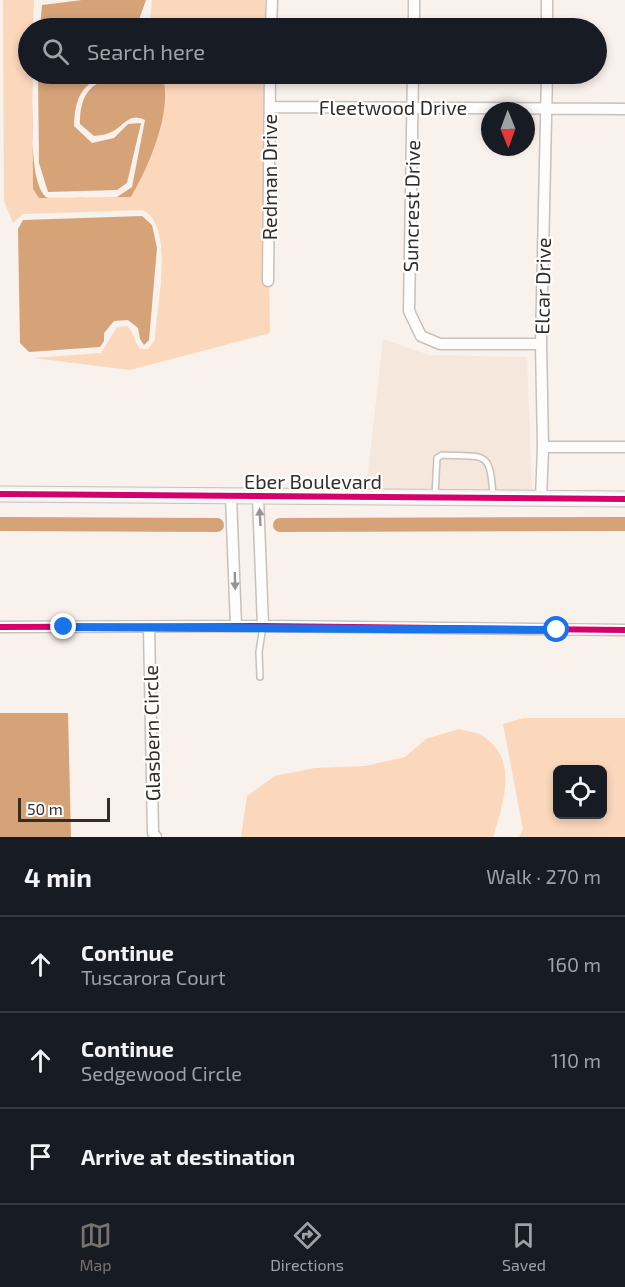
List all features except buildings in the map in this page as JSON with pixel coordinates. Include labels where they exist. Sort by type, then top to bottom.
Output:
[{"type":"street","points":[[271,18],[272,0]]},
{"type":"street","points":[[414,0],[414,18]]},
{"type":"street","points":[[547,0],[547,18]]},
{"type":"street","name":"Redman Drive","points":[[268,280],[270,84]]},
{"type":"street","name":"Suncrest Drive","points":[[413,84],[410,311],[421,336],[440,344],[541,344]]},
{"type":"street","name":"Elcar Drive","points":[[542,499],[541,344],[547,84]]},
{"type":"street","name":"Fleetwood Drive","points":[[270,107],[546,107],[625,110]]},
{"type":"street","points":[[543,447],[625,447]]},
{"type":"street","name":"Eber Boulevard","points":[[0,494],[494,499],[625,498]]},
{"type":"street","points":[[231,497],[236,626]]},
{"type":"street","points":[[258,497],[263,626]]},
{"type":"street","points":[[0,627],[263,626],[625,630]]},
{"type":"street","name":"Glasbern Circle","points":[[149,627],[153,833],[156,837]]},
{"type":"lane","points":[[435,498],[435,469],[437,458],[442,455],[477,457],[486,460],[491,466],[494,499]]},
{"type":"lane","points":[[260,677],[259,652],[263,626]]},
{"type":"shaded area","points":[[3,0],[34,0],[33,18],[18,18],[18,84],[32,84],[33,189],[39,198],[131,197],[159,84],[266,84],[270,333],[130,370],[34,358],[101,353],[117,327],[127,326],[140,349],[148,349],[155,340],[162,269],[159,232],[152,218],[142,210],[23,214],[13,223],[4,201]]},
{"type":"shaded area","points":[[82,0],[146,0],[140,18],[41,18],[42,5]]},
{"type":"shaded area","points":[[152,0],[265,0],[265,18],[150,18]]},
{"type":"shaded area","points":[[38,84],[89,84],[78,100],[74,126],[92,143],[114,138],[128,124],[141,123],[127,183],[117,190],[48,192],[39,163]]},
{"type":"shaded area","points":[[97,84],[164,84],[165,104],[158,137],[131,197],[75,198],[117,197],[132,187],[145,120],[130,119],[114,131],[94,136],[80,124],[81,108],[87,93]]},
{"type":"shaded area","points":[[33,141],[36,177],[41,190],[48,198],[39,198],[33,189]]},
{"type":"shaded area","points":[[142,216],[152,225],[157,248],[149,340],[144,345],[138,328],[128,320],[114,321],[104,333],[104,341],[100,347],[29,352],[20,343],[18,229],[23,220]]},
{"type":"shaded area","points":[[383,339],[429,355],[527,357],[532,492],[366,490]]},
{"type":"shaded area","points":[[0,713],[68,713],[71,837],[0,837]]},
{"type":"shaded area","points":[[524,718],[625,718],[625,837],[519,837],[523,829],[503,724]]},
{"type":"shaded area","points":[[459,729],[481,735],[501,756],[505,769],[504,796],[493,837],[241,837],[247,796],[275,776],[315,768],[365,766],[405,757],[426,739]]},
{"type":"waterway","points":[[0,524],[217,525]]},
{"type":"waterway","points":[[280,525],[625,524]]},
{"type":"cycle path","points":[[0,494],[625,499]]},
{"type":"cycle path","points":[[0,627],[263,626],[625,630]]},
{"type":"route","points":[[64,627],[263,626],[557,630]]}]
